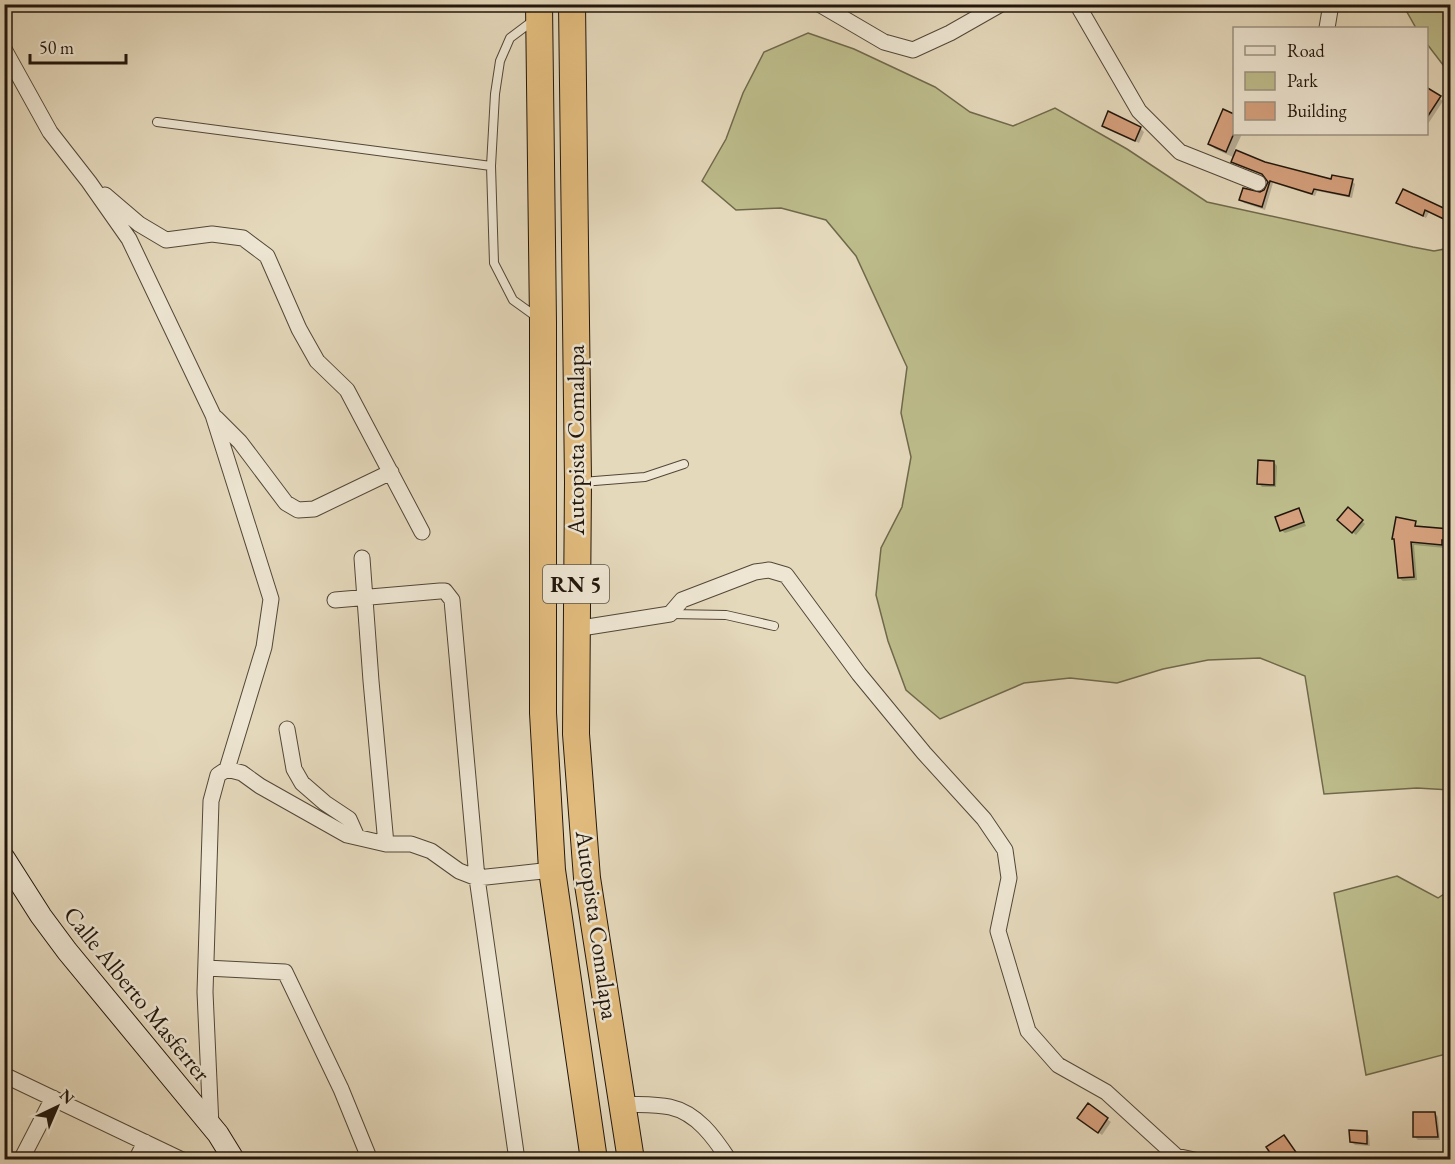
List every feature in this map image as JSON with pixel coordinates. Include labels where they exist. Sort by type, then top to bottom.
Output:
[{"type":"highway","name":"Autopista Comalapa","points":[[572,4],[578,482],[575,629],[576,734],[587,878],[631,1160]]},
{"type":"highway","name":"Autopista Comalapa","points":[[539,10],[543,322],[543,713],[552,870],[594,1160]]},
{"type":"main road","name":"Calle Alberto Masferrer","points":[[4,858],[41,916],[67,951],[211,1126],[234,1160]]},
{"type":"street","points":[[819,4],[884,42],[913,50],[950,33],[1001,4]]},
{"type":"street","points":[[1077,4],[1139,111],[1180,152],[1258,183]]},
{"type":"street","points":[[1327,27],[1331,4]]},
{"type":"street","points":[[4,49],[50,132],[129,239],[213,415],[271,599],[264,647],[227,769],[218,775],[211,801],[205,992],[211,1126]]},
{"type":"street","points":[[89,182],[139,224],[166,240],[212,234],[243,238],[267,256],[299,329],[317,361],[347,390],[422,532]]},
{"type":"street","points":[[213,415],[240,442],[286,503],[298,510],[314,509],[391,472]]},
{"type":"street","points":[[362,558],[386,844]]},
{"type":"street","points":[[575,629],[670,614],[682,600],[755,572],[770,570],[786,575],[859,674],[924,753],[984,819],[1005,850],[1009,878],[998,932],[1028,1031],[1058,1065],[1106,1092],[1176,1156],[1194,1160]]},
{"type":"street","points":[[335,600],[440,591],[445,591],[452,600],[477,878],[517,1160]]},
{"type":"street","points":[[287,729],[294,769],[302,783],[325,803],[350,819],[357,837]]},
{"type":"street","points":[[227,769],[242,773],[260,786],[347,835],[386,844],[411,844],[431,851],[459,871],[477,878],[552,870]]},
{"type":"street","points":[[206,968],[285,972],[341,1089],[370,1160]]},
{"type":"street","points":[[4,1075],[182,1160]]},
{"type":"street","points":[[21,1160],[52,1098]]},
{"type":"street","points":[[622,1104],[670,1107],[691,1116],[713,1136],[729,1160]]},
{"type":"street","points":[[136,1160],[145,1142]]},
{"type":"lane","points":[[539,10],[510,38],[500,61],[495,94],[491,166],[494,263],[513,300],[543,322]]},
{"type":"lane","points":[[157,122],[491,166]]},
{"type":"lane","points":[[578,482],[645,477],[684,464]]},
{"type":"lane","points":[[670,614],[726,615],[774,626]]},
{"type":"green space","points":[[1403,5],[1450,5],[1450,74],[1428,45],[1428,27],[1415,27]]},
{"type":"green space","points":[[808,33],[854,49],[935,87],[970,112],[1013,126],[1055,108],[1127,149],[1207,202],[1434,251],[1450,248],[1450,790],[1417,788],[1324,794],[1305,676],[1260,658],[1208,660],[1163,669],[1117,683],[1070,678],[1024,683],[940,719],[906,690],[888,641],[876,595],[881,548],[902,507],[911,457],[901,413],[907,367],[856,256],[826,220],[781,208],[736,210],[702,181],[726,139],[743,93],[764,52]]},
{"type":"green space","points":[[1397,876],[1438,898],[1450,890],[1450,1053],[1366,1075],[1334,893]]},
{"type":"building","points":[[1428,88],[1441,96],[1428,116]]},
{"type":"building","points":[[1223,109],[1233,114],[1233,135],[1226,152],[1208,144]]},
{"type":"building","points":[[1108,111],[1141,127],[1135,141],[1102,126]]},
{"type":"building","points":[[1236,150],[1265,162],[1331,179],[1332,175],[1353,179],[1349,196],[1314,189],[1312,194],[1270,181],[1262,207],[1239,200],[1243,188],[1260,192],[1264,190],[1268,182],[1262,174],[1231,162]]},
{"type":"building","points":[[1403,189],[1450,211],[1450,222],[1425,210],[1423,216],[1396,203]]},
{"type":"building","points":[[1258,460],[1274,461],[1274,485],[1257,484]]},
{"type":"building","points":[[1348,507],[1363,520],[1352,533],[1337,520]]},
{"type":"building","points":[[1299,508],[1304,522],[1280,531],[1275,517]]},
{"type":"building","points":[[1396,517],[1416,521],[1415,526],[1450,529],[1450,540],[1442,540],[1442,545],[1411,542],[1414,577],[1398,578],[1394,539],[1392,539]]},
{"type":"building","points":[[1088,1103],[1108,1118],[1098,1133],[1077,1118]]},
{"type":"building","points":[[1413,1112],[1435,1112],[1438,1137],[1413,1137]]},
{"type":"building","points":[[1349,1130],[1367,1131],[1367,1144],[1350,1142]]},
{"type":"building","points":[[1284,1135],[1298,1155],[1275,1160],[1266,1147]]}]
